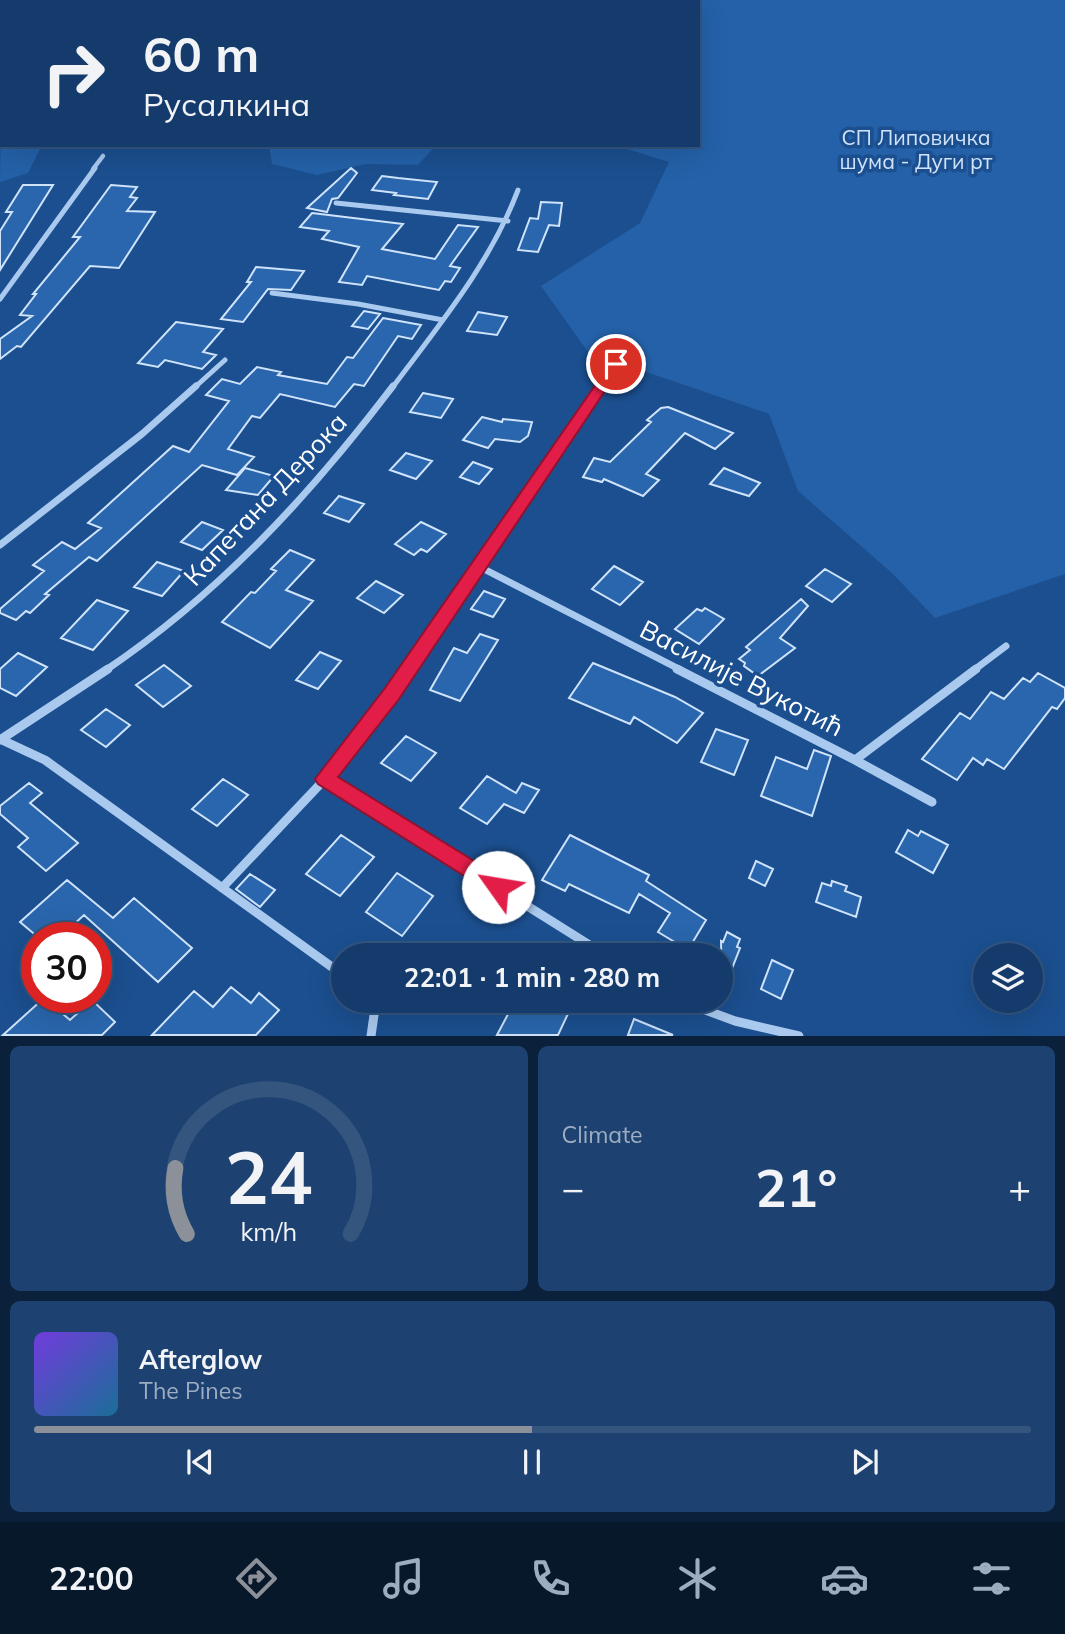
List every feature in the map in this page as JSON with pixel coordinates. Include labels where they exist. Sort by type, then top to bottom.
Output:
[{"type":"street","points":[[0,299],[103,156]]},
{"type":"street","name":"Капетана Дерока","points":[[1,739],[166,628],[206,595],[340,457],[486,260],[508,221],[518,190]]},
{"type":"street","points":[[336,203],[508,221]]},
{"type":"street","points":[[272,293],[358,303],[443,320]]},
{"type":"street","points":[[0,545],[142,434],[225,360]]},
{"type":"street","points":[[222,888],[325,779],[392,693],[616,364]]},
{"type":"street","name":"Василије Вукотић","points":[[478,566],[855,760],[1006,646]]},
{"type":"street","points":[[1,739],[45,760],[331,966]]},
{"type":"street","points":[[855,760],[932,802]]},
{"type":"street","points":[[325,779],[586,943]]},
{"type":"street","points":[[371,1035],[374,1013]]},
{"type":"street","points":[[713,1013],[735,1021],[799,1035]]},
{"type":"green space","name":"СП Липовичка шума - Дуги рт","points":[[700,0],[1065,0],[1065,574],[935,618],[893,574],[798,491],[769,414],[588,352],[541,286],[640,223],[669,162],[620,147],[700,147]]},
{"type":"green space","points":[[1,147],[41,147],[28,173],[0,182]]},
{"type":"green space","points":[[269,147],[434,147],[418,165],[366,164],[317,175],[272,164]]},
{"type":"building","points":[[351,168],[357,173],[338,198],[332,199],[327,212],[307,208]]},
{"type":"building","points":[[382,176],[437,182],[428,199],[372,190]]},
{"type":"building","points":[[23,185],[53,185],[0,270],[0,231],[12,212],[6,212]]},
{"type":"building","points":[[111,185],[137,187],[130,197],[137,198],[127,211],[155,212],[119,268],[90,266],[21,347],[17,346],[0,359],[0,339],[32,316],[20,315],[36,294],[33,294],[80,237],[73,237]]},
{"type":"building","points":[[541,202],[562,203],[559,226],[549,225],[538,252],[518,250],[530,218],[538,219]]},
{"type":"building","points":[[312,213],[403,224],[382,249],[435,259],[458,225],[478,227],[450,266],[460,268],[451,282],[445,281],[439,290],[367,276],[362,285],[339,282],[359,247],[322,239],[329,231],[300,227]]},
{"type":"building","points":[[256,267],[304,271],[291,290],[268,289],[243,322],[221,319],[251,282],[247,282]]},
{"type":"building","points":[[364,311],[380,314],[368,329],[352,326]]},
{"type":"building","points":[[478,312],[507,317],[497,335],[467,331]]},
{"type":"building","points":[[383,318],[421,325],[412,339],[398,336],[364,386],[354,384],[335,407],[280,394],[260,418],[252,416],[228,449],[254,457],[237,475],[202,465],[97,561],[89,557],[45,594],[49,595],[30,613],[26,611],[16,620],[0,613],[0,609],[44,571],[33,565],[62,542],[75,549],[101,528],[88,523],[173,446],[189,452],[229,401],[206,395],[222,379],[240,384],[257,367],[281,372],[278,375],[327,384],[347,357],[353,358]]},
{"type":"building","points":[[176,322],[223,329],[203,352],[216,355],[202,369],[165,360],[158,367],[138,363]]},
{"type":"building","points":[[423,393],[453,399],[441,418],[410,412]]},
{"type":"building","points":[[668,407],[733,433],[715,449],[685,433],[646,474],[659,480],[643,496],[604,479],[602,482],[583,477],[594,458],[610,462],[651,422],[647,420],[661,408]]},
{"type":"building","points":[[482,417],[502,422],[503,419],[532,422],[528,436],[520,442],[495,439],[488,448],[463,440]]},
{"type":"building","points":[[406,453],[432,461],[416,479],[390,470]]},
{"type":"building","points":[[473,462],[492,469],[479,484],[460,477]]},
{"type":"building","points":[[245,468],[274,476],[258,495],[226,490]]},
{"type":"building","points":[[724,468],[760,483],[749,496],[710,484]]},
{"type":"building","points":[[339,496],[364,504],[349,522],[324,513]]},
{"type":"building","points":[[202,522],[223,530],[202,550],[181,542]]},
{"type":"building","points":[[421,522],[446,534],[427,552],[421,549],[414,555],[395,544]]},
{"type":"building","points":[[290,550],[314,560],[286,590],[313,601],[270,648],[222,622],[276,571],[271,569]]},
{"type":"building","points":[[157,562],[184,571],[162,596],[134,587]]},
{"type":"building","points":[[614,566],[643,582],[620,605],[592,589]]},
{"type":"building","points":[[825,569],[851,584],[832,602],[806,586]]},
{"type":"building","points":[[376,581],[403,595],[384,613],[357,598]]},
{"type":"building","points":[[484,591],[505,599],[493,617],[471,609]]},
{"type":"building","points":[[801,599],[808,606],[780,638],[795,648],[758,676],[739,659],[750,650],[746,647]]},
{"type":"building","points":[[97,600],[128,611],[93,650],[61,638]]},
{"type":"building","points":[[705,608],[724,619],[699,644],[675,629],[697,609],[702,611]]},
{"type":"building","points":[[480,634],[498,640],[460,701],[430,690],[454,648],[467,653]]},
{"type":"building","points":[[320,652],[341,661],[318,689],[296,680]]},
{"type":"building","points":[[18,653],[47,667],[16,696],[0,688],[0,669]]},
{"type":"building","points":[[593,663],[675,697],[703,713],[677,743],[634,717],[630,724],[569,698]]},
{"type":"building","points":[[164,665],[191,686],[163,707],[136,685]]},
{"type":"building","points":[[1038,673],[1065,688],[1065,698],[1057,709],[1052,707],[1004,769],[987,759],[983,765],[973,758],[957,780],[922,759],[960,713],[970,719],[991,692],[1004,699],[1023,678],[1030,682]]},
{"type":"building","points":[[106,709],[130,725],[106,747],[81,730]]},
{"type":"building","points":[[716,729],[748,740],[734,775],[701,762]]},
{"type":"building","points":[[406,736],[436,753],[411,781],[381,763]]},
{"type":"building","points":[[814,750],[831,756],[812,816],[761,796],[776,757],[807,769]]},
{"type":"building","points":[[487,776],[516,793],[522,783],[539,790],[524,813],[504,804],[487,824],[460,808]]},
{"type":"building","points":[[223,779],[248,795],[217,826],[192,809]]},
{"type":"building","points":[[29,783],[42,793],[30,803],[78,843],[46,871],[18,847],[28,838],[0,814],[0,806]]},
{"type":"building","points":[[908,830],[918,836],[921,831],[948,845],[933,873],[896,852]]},
{"type":"building","points":[[341,835],[374,857],[340,896],[306,874]]},
{"type":"building","points":[[570,835],[649,875],[646,881],[706,920],[692,943],[676,943],[658,932],[670,913],[639,894],[629,913],[569,884],[565,891],[542,880]]},
{"type":"building","points":[[756,861],[773,869],[765,886],[749,878]]},
{"type":"building","points":[[397,873],[433,896],[402,936],[366,912]]},
{"type":"building","points":[[250,874],[275,890],[260,907],[236,889]]},
{"type":"building","points":[[67,880],[113,918],[134,898],[192,948],[158,982],[112,940],[112,922],[92,922],[84,915],[76,922],[20,922]]},
{"type":"building","points":[[832,881],[847,886],[845,891],[861,897],[856,917],[816,902],[822,883],[831,886]]},
{"type":"building","points":[[727,932],[740,939],[737,947],[740,948],[733,966],[733,943],[721,943],[721,941],[723,942]]},
{"type":"building","points":[[772,960],[793,970],[781,999],[761,989]]},
{"type":"building","points":[[231,987],[251,1003],[259,993],[279,1010],[256,1035],[152,1035],[194,991],[213,1007]]},
{"type":"building","points":[[27,1013],[62,1013],[70,1020],[78,1013],[106,1013],[115,1022],[102,1035],[3,1035]]},
{"type":"building","points":[[509,1013],[568,1013],[558,1035],[497,1035]]},
{"type":"building","points":[[634,1019],[673,1035],[628,1035]]},
{"type":"route","points":[[498,887],[325,779],[392,693],[616,364]]}]
